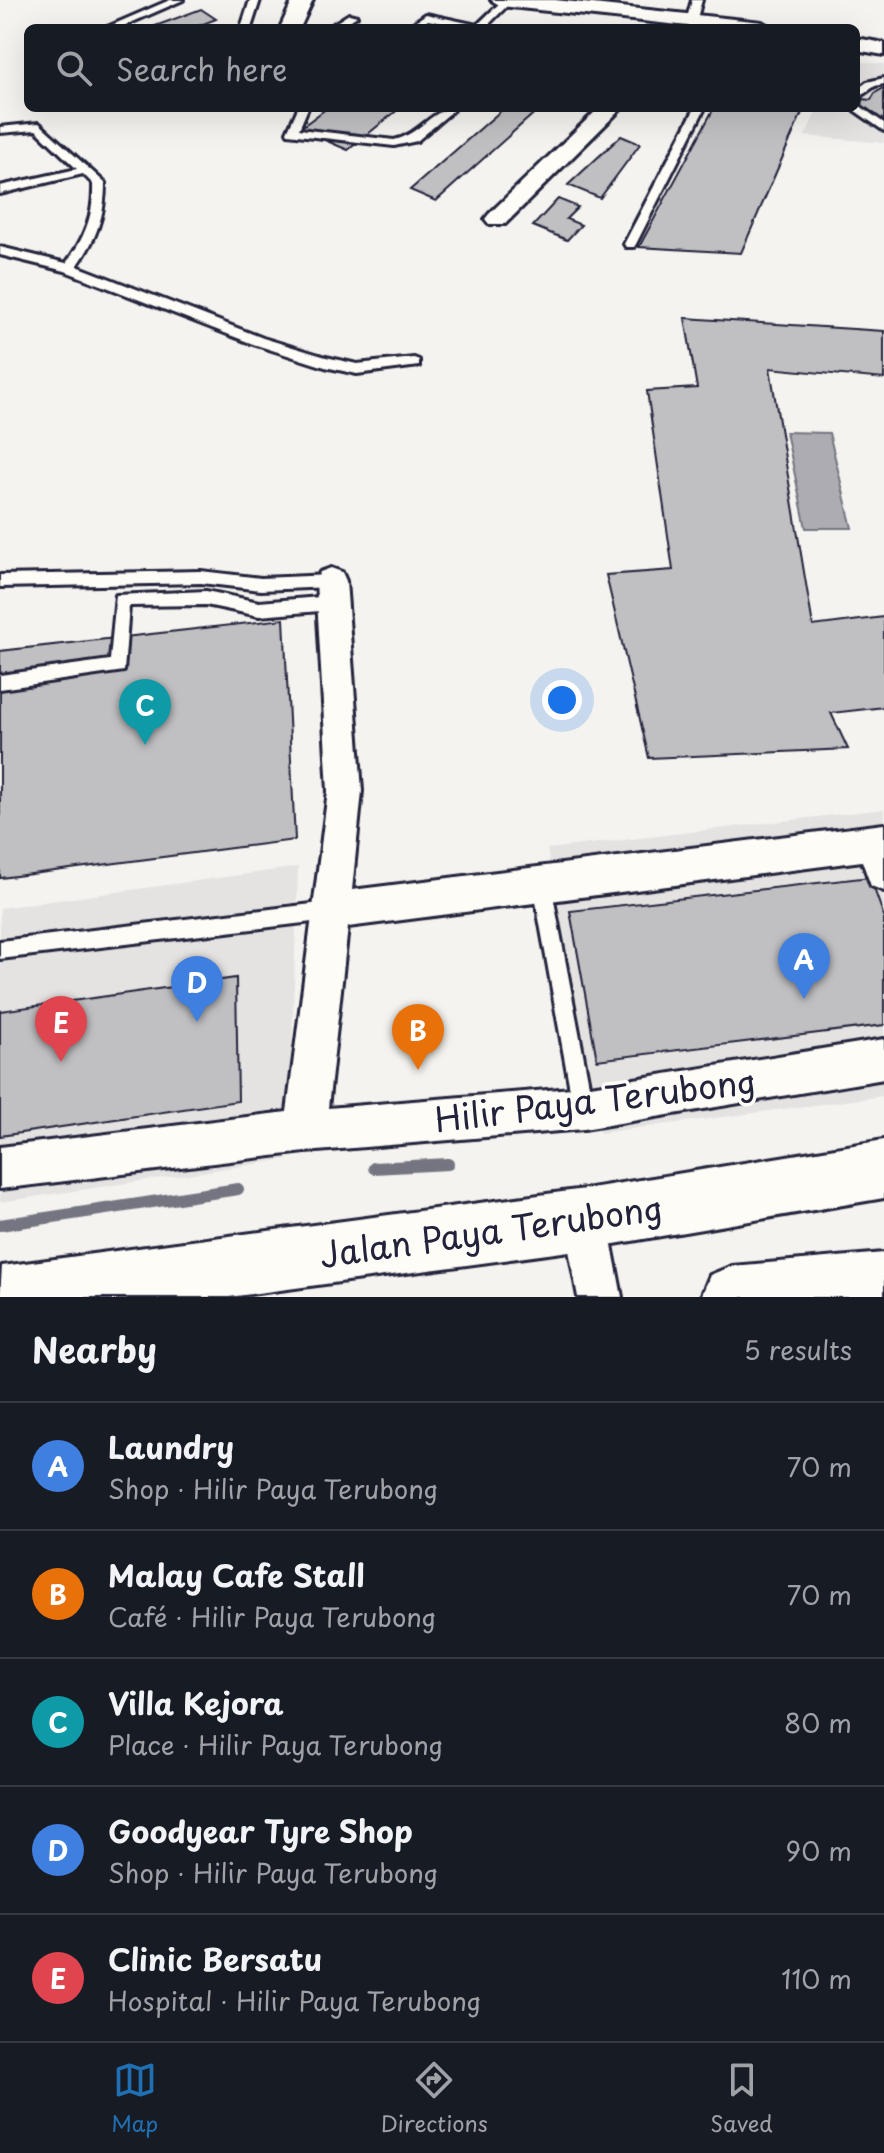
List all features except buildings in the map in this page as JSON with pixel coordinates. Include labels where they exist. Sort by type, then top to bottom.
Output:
[{"type":"main road","name":"Jalan Paya Terubong","points":[[2,1297],[585,1219],[884,1169]]},
{"type":"main road","points":[[732,1297],[813,1294],[884,1284]]},
{"type":"street","points":[[292,24],[303,0]]},
{"type":"street","points":[[501,0],[614,5],[670,22],[694,9],[740,24]]},
{"type":"street","points":[[860,45],[884,49]]},
{"type":"street","points":[[497,219],[607,112]]},
{"type":"street","points":[[305,1131],[345,791],[332,592]]},
{"type":"street","points":[[329,911],[542,885],[880,852]]},
{"type":"street","name":"Hilir Paya Terubong","points":[[0,1168],[305,1131],[584,1108],[884,1059]]},
{"type":"street","points":[[585,1219],[600,1297]]},
{"type":"lane","points":[[120,24],[178,0]]},
{"type":"lane","points":[[247,24],[255,0]]},
{"type":"lane","points":[[483,24],[507,1]]},
{"type":"lane","points":[[339,24],[352,16]]},
{"type":"lane","points":[[416,24],[426,17],[460,24]]},
{"type":"lane","points":[[860,92],[871,84],[884,81]]},
{"type":"lane","points":[[860,109],[884,128]]},
{"type":"lane","points":[[301,112],[292,132],[394,143],[413,139],[446,112]]},
{"type":"lane","points":[[630,244],[698,112]]},
{"type":"lane","points":[[0,130],[39,126],[99,183],[100,207],[90,242],[69,268]]},
{"type":"lane","points":[[0,190],[86,170]]},
{"type":"lane","points":[[0,251],[69,268],[258,341],[325,362],[357,369],[414,363]]},
{"type":"lane","points":[[0,581],[201,577],[332,592]]},
{"type":"lane","points":[[0,682],[118,666],[121,600],[206,598],[259,609],[332,592]]},
{"type":"lane","points":[[542,885],[584,1108]]},
{"type":"lane","points":[[0,950],[329,911]]},
{"type":"shaded area","points":[[860,61],[884,64],[884,143],[805,136],[816,112],[860,112]]},
{"type":"shaded area","points":[[786,432],[829,433],[852,528],[806,528]]},
{"type":"shaded area","points":[[884,809],[884,1096],[600,1133],[547,849]]},
{"type":"shaded area","points":[[298,867],[288,1159],[0,1202],[0,908]]},
{"type":"waterway","points":[[374,1168],[448,1164]]},
{"type":"waterway","points":[[0,1225],[238,1189]]},
{"type":"place","name":"Villa Kejora","points":[[145,745]]},
{"type":"place","name":"Laundry","points":[[804,999]]},
{"type":"place","name":"Goodyear Tyre Shop","points":[[197,1022]]},
{"type":"place","name":"Clinic Bersatu","points":[[61,1062]]},
{"type":"place","name":"Malay Cafe Stall","points":[[418,1070]]}]
